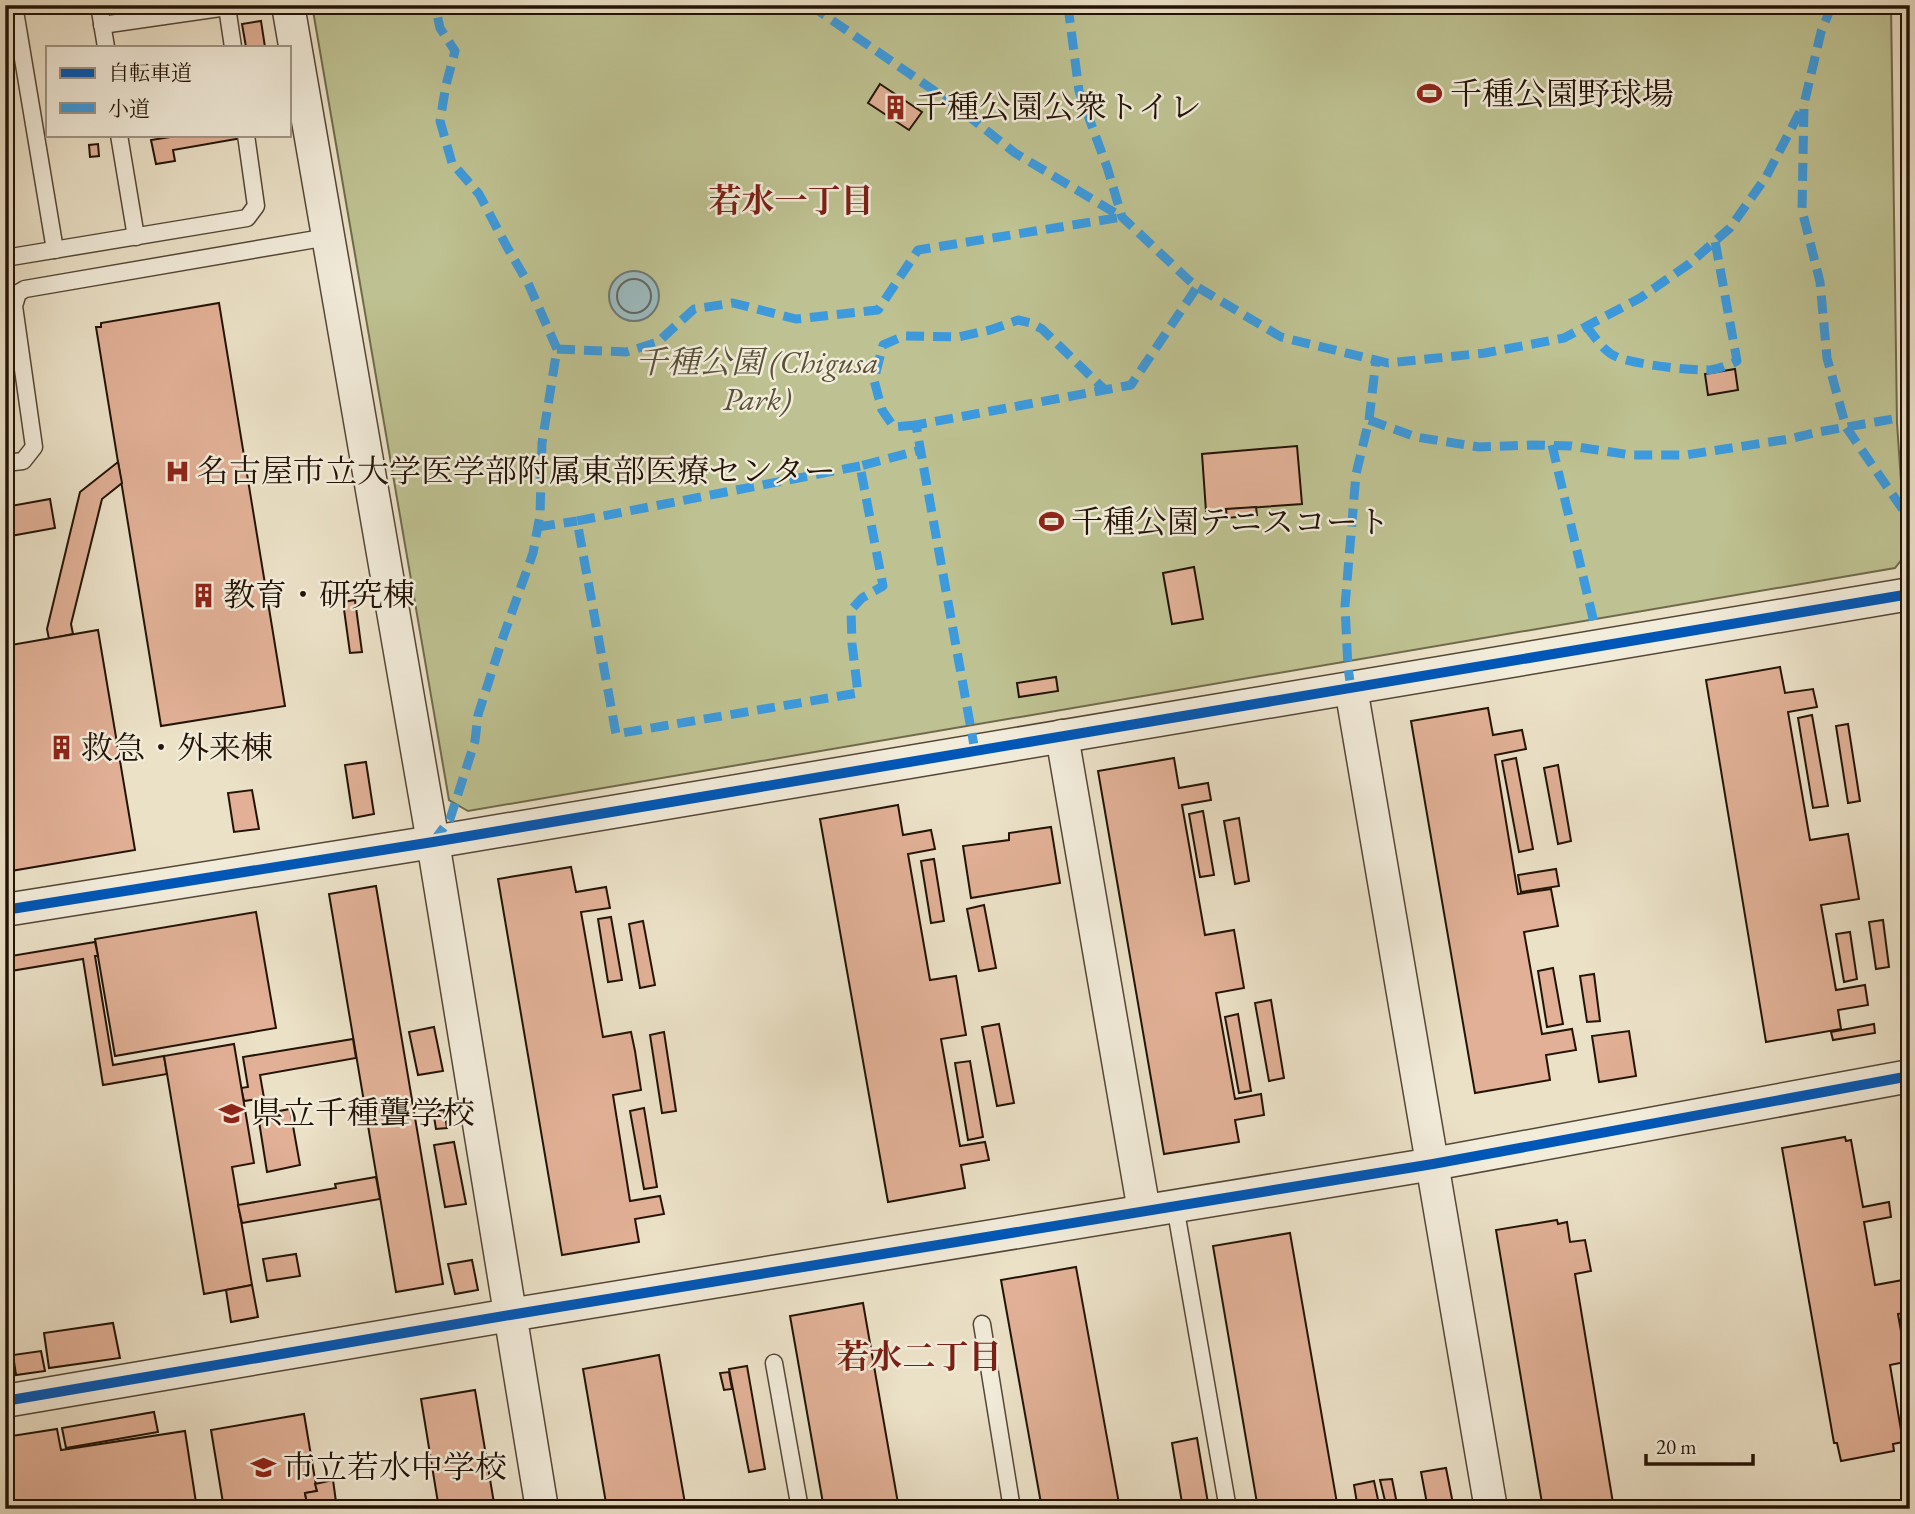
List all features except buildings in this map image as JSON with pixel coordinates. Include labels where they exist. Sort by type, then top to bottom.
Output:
[{"type":"street","points":[[288,5],[433,842],[542,1509]]},
{"type":"street","points":[[5,910],[433,842],[1910,594]]},
{"type":"street","points":[[1351,688],[1491,1509]]},
{"type":"street","points":[[1062,736],[1144,1211]]},
{"type":"street","points":[[5,1401],[510,1315],[1433,1164],[1910,1076]]},
{"type":"lane","points":[[14,5],[55,250]]},
{"type":"lane","points":[[99,5],[106,46]]},
{"type":"lane","points":[[103,25],[234,6],[233,46]]},
{"type":"lane","points":[[120,136],[136,237]]},
{"type":"lane","points":[[5,258],[247,218],[256,206],[246,136]]},
{"type":"lane","points":[[5,463],[23,461],[34,447],[14,306],[18,293],[25,289],[328,237]]},
{"type":"lane","points":[[1175,1206],[1228,1509]]},
{"type":"lane","points":[[982,1324],[1012,1509]]},
{"type":"lane","points":[[774,1363],[800,1509]]},
{"type":"green space","name":"千種公園 (Chigusa Park)","points":[[312,5],[1891,5],[1897,423],[1906,554],[1895,568],[468,811],[449,800]]},
{"type":"water","points":[[634,271],[651,279],[659,296],[651,313],[634,321],[617,313],[609,296],[617,279]]},
{"type":"marked path","points":[[433,842],[450,819],[475,741],[478,715],[533,553],[540,515],[542,443],[557,349],[528,283],[479,194],[452,163],[440,121],[455,51],[440,28],[435,5]]},
{"type":"marked path","points":[[810,5],[952,103],[1015,153],[1122,217]]},
{"type":"marked path","points":[[1070,5],[1079,91],[1122,217],[1194,285],[1281,337],[1388,363],[1485,353],[1564,338],[1640,298],[1689,264],[1730,228],[1766,177],[1804,104]]},
{"type":"marked path","points":[[1832,5],[1821,32],[1804,104],[1802,210],[1820,282],[1827,358],[1846,427],[1910,520]]},
{"type":"marked path","points":[[557,349],[626,352],[658,342],[694,309],[733,303],[796,319],[878,310],[918,250],[1122,217]]},
{"type":"marked path","points":[[1586,326],[1608,352],[1625,360],[1702,370],[1717,369],[1737,361],[1715,241]]},
{"type":"marked path","points":[[975,751],[916,425],[1131,385],[1197,287]]},
{"type":"marked path","points":[[916,425],[894,427],[882,410],[874,380],[883,345],[904,336],[958,337],[1018,320],[1031,323],[1042,329],[1105,390]]},
{"type":"marked path","points":[[1369,420],[1376,360]]},
{"type":"marked path","points":[[1351,688],[1345,606],[1356,474],[1369,420],[1416,437],[1479,447],[1571,446],[1631,455],[1686,455],[1910,416]]},
{"type":"marked path","points":[[1552,445],[1595,627]]},
{"type":"marked path","points":[[860,466],[577,521],[616,734],[858,693],[851,610],[862,598],[883,586],[860,466],[921,450]]},
{"type":"marked path","points":[[537,527],[577,521]]},
{"type":"cycle path","points":[[5,910],[433,842],[1910,594]]},
{"type":"cycle path","points":[[5,1401],[510,1315],[1433,1164],[1910,1076]]},
{"type":"place","name":"千種公園野球場","points":[[1430,94]]},
{"type":"place","name":"千種公園公衆トイレ","points":[[895,107]]},
{"type":"place","name":"名古屋市立大学医学部附属東部医療センター","points":[[177,471]]},
{"type":"place","name":"千種公園テニスコート","points":[[1051,522]]},
{"type":"place","name":"教育・研究棟","points":[[203,595]]},
{"type":"place","name":"救急・外来棟","points":[[61,748]]},
{"type":"place","name":"県立千種聾学校","points":[[231,1113]]},
{"type":"place","name":"市立若水中学校","points":[[263,1467]]},
{"type":"district","name":"若水一丁目","points":[[791,200]]},
{"type":"district","name":"若水二丁目","points":[[919,1356]]}]
